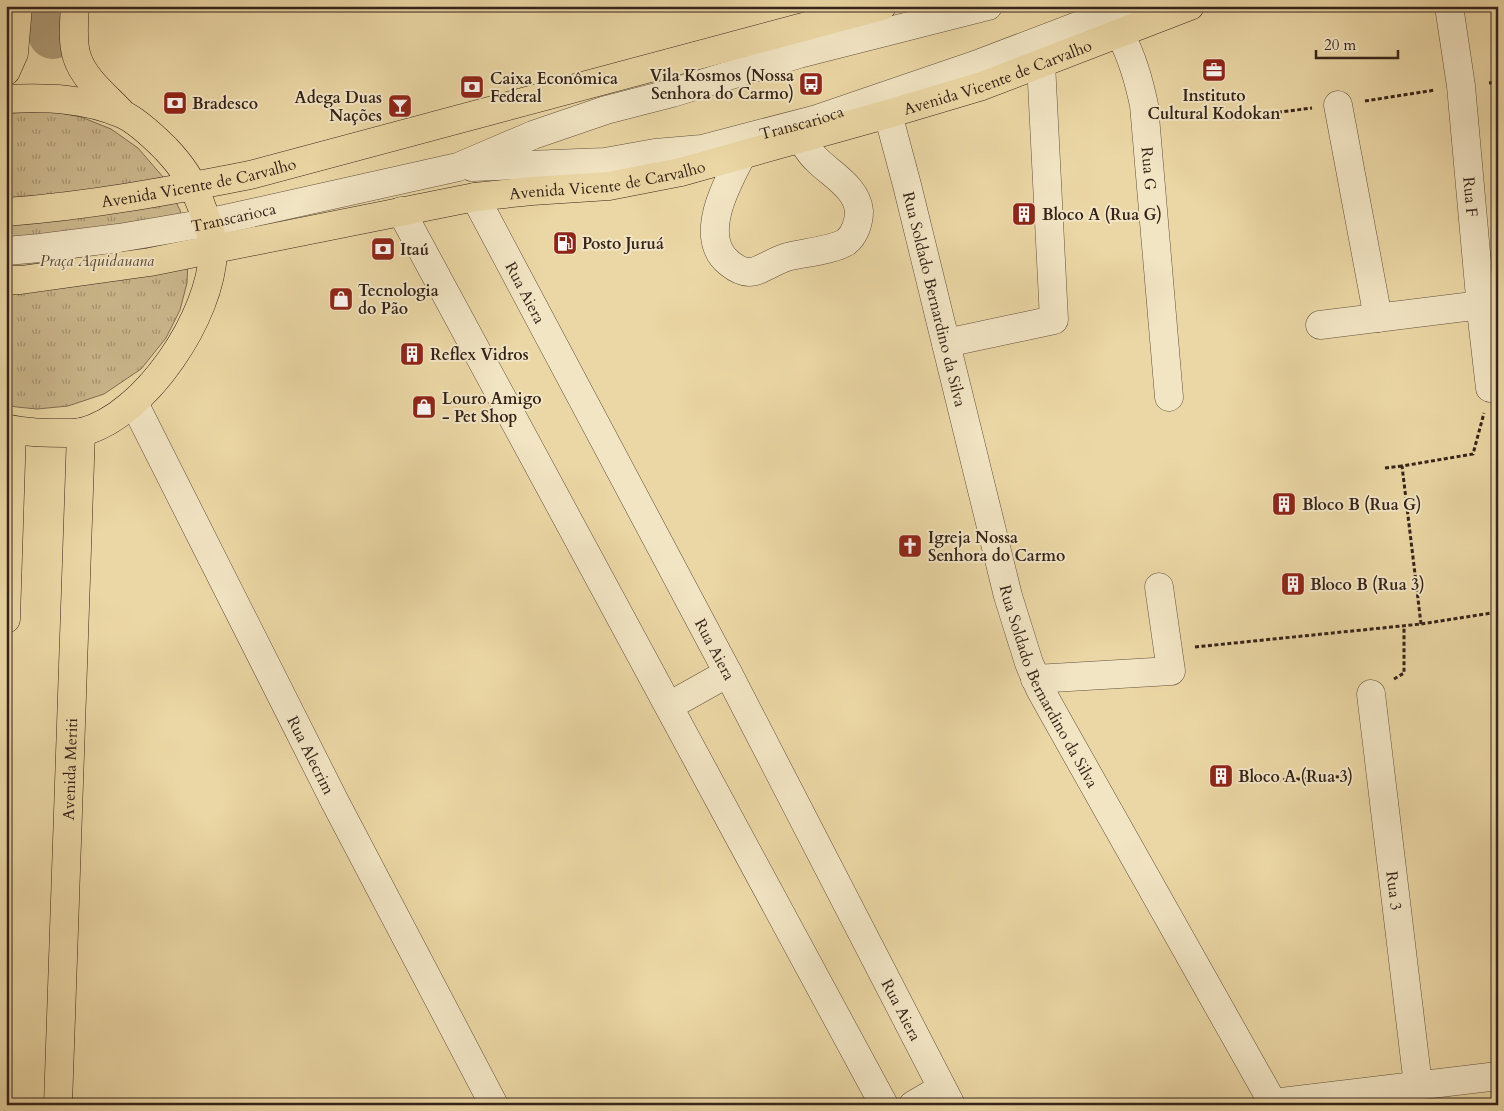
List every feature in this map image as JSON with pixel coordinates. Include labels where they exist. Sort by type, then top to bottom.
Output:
[{"type":"main road","points":[[6,71],[14,53],[18,6]]},
{"type":"main road","points":[[6,619],[9,429],[47,434],[81,432],[107,422],[134,403],[155,382],[174,357],[188,332],[206,288],[213,250],[207,223],[194,186],[182,166],[157,140],[123,114],[86,74],[77,57],[75,6]]},
{"type":"main road","name":"Avenida Vicente de Carvalho","points":[[6,212],[46,209],[194,186],[250,175],[882,6]]},
{"type":"main road","name":"Avenida Vicente de Carvalho","points":[[6,280],[21,280],[141,263],[475,197],[609,186],[681,172],[982,86],[1190,6]]},
{"type":"main road","points":[[6,99],[42,98],[80,101],[123,114]]},
{"type":"main road","name":"Avenida Meriti","points":[[58,1105],[81,432]]},
{"type":"street","name":"Transcarioca","points":[[6,250],[110,240],[207,223],[458,167],[533,135],[606,110],[672,93],[800,54],[988,6]]},
{"type":"street","name":"Transcarioca","points":[[458,167],[605,162],[654,153],[702,149],[817,119],[975,64],[1130,6]]},
{"type":"street","name":"Rua F","points":[[1449,6],[1461,86],[1490,388]]},
{"type":"street","name":"Rua G","points":[[1120,33],[1140,83],[1144,105],[1168,397]]},
{"type":"street","points":[[958,340],[1054,320],[1041,63]]},
{"type":"street","points":[[1338,105],[1378,318]]},
{"type":"street","name":"Rua Soldado Bernardino da Silva","points":[[888,114],[958,340],[1008,596],[1035,679],[1054,716],[1273,1104]]},
{"type":"street","points":[[742,155],[725,187],[718,207],[715,225],[716,245],[722,258],[741,271],[748,272],[784,258],[837,246],[846,242],[855,230],[859,211],[857,202],[839,178],[815,159],[801,139]]},
{"type":"street","name":"Rua Aiera","points":[[475,197],[728,673],[946,1096]]},
{"type":"street","points":[[401,211],[884,1105]]},
{"type":"street","points":[[1320,325],[1481,305]]},
{"type":"street","name":"Rua Alecrim","points":[[134,403],[335,802],[494,1105]]},
{"type":"street","points":[[1035,679],[1171,671],[1159,587]]},
{"type":"street","points":[[669,706],[728,673]]},
{"type":"street","name":"Rua 3","points":[[1371,694],[1418,1085]]},
{"type":"street","points":[[1273,1104],[1498,1076]]},
{"type":"street","points":[[913,1105],[946,1096]]},
{"type":"path","points":[[1265,114],[1498,82]]},
{"type":"path","points":[[1385,468],[1473,454],[1490,388]]},
{"type":"path","points":[[1402,466],[1421,624]]},
{"type":"path","points":[[1168,650],[1404,626],[1498,612]]},
{"type":"path","points":[[1371,694],[1404,672],[1404,626]]},
{"type":"path","points":[[1244,782],[1380,774]]},
{"type":"green space","name":"Praça Aquidauana","points":[[51,111],[81,117],[111,129],[138,148],[163,177],[180,210],[187,243],[187,283],[180,310],[166,338],[141,369],[104,394],[68,406],[37,409],[6,405],[6,115]]},
{"type":"waterway","points":[[53,6],[53,34]]},
{"type":"place","name":"Instituto Cultural Kodokan","points":[[1214,70]]},
{"type":"place","name":"Vila Kosmos (Nossa Senhora do Carmo)","points":[[811,84]]},
{"type":"place","name":"Caixa Econômica Federal","points":[[472,87]]},
{"type":"place","name":"Bradesco","points":[[175,103]]},
{"type":"place","name":"Adega Duas Nações","points":[[400,106]]},
{"type":"place","name":"Bloco A (Rua G)","points":[[1024,214]]},
{"type":"place","name":"Posto Juruá","points":[[565,243]]},
{"type":"place","name":"Itaú","points":[[383,249]]},
{"type":"place","name":"Tecnologia do Pão","points":[[341,299]]},
{"type":"place","name":"Reflex Vidros","points":[[412,354]]},
{"type":"place","name":"Louro Amigo - Pet Shop","points":[[424,407]]},
{"type":"place","name":"Bloco B (Rua G)","points":[[1284,504]]},
{"type":"place","name":"Igreja Nossa Senhora do Carmo","points":[[910,546]]},
{"type":"place","name":"Bloco B (Rua 3)","points":[[1293,584]]},
{"type":"place","name":"Bloco A (Rua 3)","points":[[1221,776]]}]
